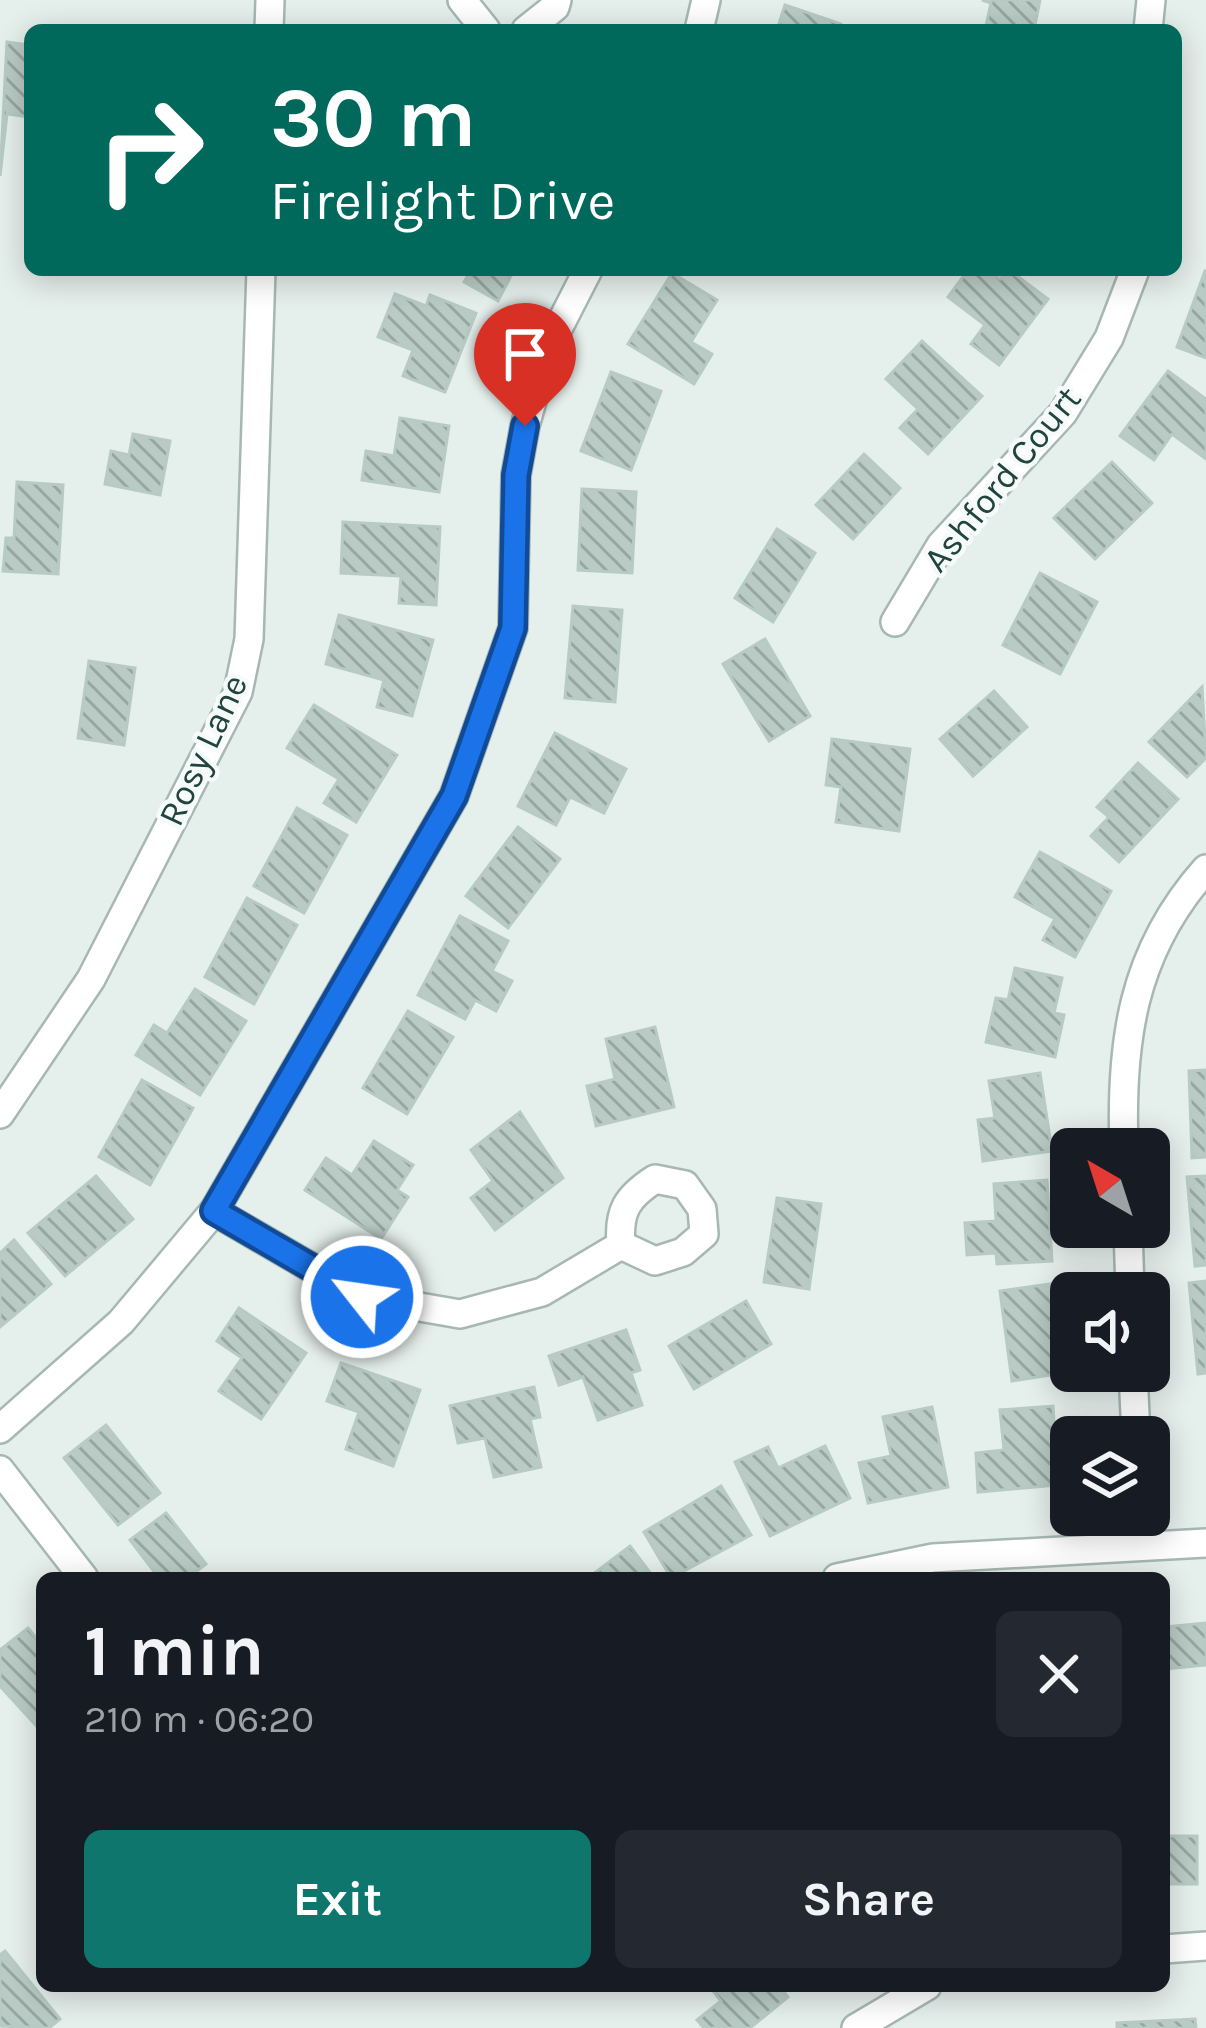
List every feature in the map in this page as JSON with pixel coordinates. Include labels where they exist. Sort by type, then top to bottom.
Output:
[{"type":"street","points":[[462,0],[481,24]]},
{"type":"street","points":[[532,24],[557,0]]},
{"type":"street","name":"Rosy Lane","points":[[0,1114],[91,979],[238,692],[249,639],[261,276]]},
{"type":"street","points":[[0,1429],[121,1322],[214,1211],[454,796],[513,628],[516,475],[525,426],[546,352],[585,276]]},
{"type":"street","name":"Ashford Court","points":[[895,622],[941,545],[1063,413],[1109,338],[1133,276]]},
{"type":"street","points":[[1123,1128],[1121,1077],[1132,996],[1180,898],[1206,869]]},
{"type":"street","points":[[214,1211],[362,1297],[460,1314],[542,1292],[621,1245]]},
{"type":"street","points":[[0,1470],[79,1572]]},
{"type":"street","points":[[1140,1536],[1141,1545]]},
{"type":"street","points":[[866,1572],[933,1558],[1206,1544]]},
{"type":"street","points":[[1170,1949],[1206,1946]]},
{"type":"street","points":[[856,2028],[917,1992]]},
{"type":"building","points":[[982,0],[1040,0],[1035,24],[986,24],[991,3]]},
{"type":"building","points":[[785,5],[841,24],[779,24]]},
{"type":"building","points":[[7,42],[24,44],[24,116],[7,114],[0,176]]},
{"type":"building","points":[[1206,271],[1206,358],[1177,347]]},
{"type":"building","points":[[468,276],[511,276],[498,301],[464,282]]},
{"type":"building","points":[[670,276],[717,300],[691,342],[712,354],[694,384],[628,344]]},
{"type":"building","points":[[964,276],[1017,276],[1048,299],[999,365],[971,344],[985,325],[948,297]]},
{"type":"building","points":[[395,294],[426,306],[430,295],[476,313],[445,392],[403,376],[413,350],[378,337]]},
{"type":"building","points":[[922,341],[982,396],[928,454],[900,428],[918,409],[886,379]]},
{"type":"building","points":[[1168,371],[1206,399],[1206,459],[1172,434],[1154,460],[1120,436]]},
{"type":"building","points":[[611,372],[661,391],[631,470],[581,451]]},
{"type":"building","points":[[400,418],[449,426],[439,492],[362,480],[366,451],[394,456]]},
{"type":"building","points":[[133,434],[170,441],[160,495],[105,484],[111,451],[129,455]]},
{"type":"building","points":[[864,454],[900,488],[853,539],[816,505]]},
{"type":"building","points":[[1112,462],[1152,503],[1095,559],[1054,518]]},
{"type":"building","points":[[17,482],[63,485],[58,574],[3,571],[6,538],[14,538]]},
{"type":"building","points":[[582,489],[636,492],[632,573],[578,570]]},
{"type":"building","points":[[343,522],[440,527],[436,605],[399,603],[401,576],[341,573]]},
{"type":"building","points":[[777,529],[815,553],[773,622],[735,598]]},
{"type":"building","points":[[1040,573],[1097,602],[1060,674],[1003,645]]},
{"type":"building","points":[[573,606],[622,610],[615,702],[565,698]]},
{"type":"building","points":[[339,615],[433,640],[412,716],[377,707],[384,680],[326,664]]},
{"type":"building","points":[[765,639],[810,716],[769,741],[723,664]]},
{"type":"building","points":[[89,661],[135,668],[124,745],[78,738]]},
{"type":"building","points":[[1202,687],[1206,758],[1187,777],[1149,742]]},
{"type":"building","points":[[994,691],[1027,727],[973,776],[940,739]]},
{"type":"building","points":[[314,705],[397,755],[356,822],[324,803],[339,779],[287,748]]},
{"type":"building","points":[[555,733],[626,769],[604,813],[570,797],[556,825],[518,806]]},
{"type":"building","points":[[832,739],[910,749],[899,831],[836,822],[841,787],[826,785]]},
{"type":"building","points":[[1138,763],[1178,799],[1119,862],[1091,836],[1109,817],[1097,807]]},
{"type":"building","points":[[297,808],[347,835],[304,913],[254,886]]},
{"type":"building","points":[[518,827],[560,859],[508,928],[466,896]]},
{"type":"building","points":[[1040,852],[1111,891],[1075,957],[1043,940],[1055,919],[1015,897]]},
{"type":"building","points":[[247,898],[297,925],[254,1004],[205,977]]},
{"type":"building","points":[[460,916],[508,941],[492,971],[512,981],[496,1011],[475,1000],[465,1019],[418,995]]},
{"type":"building","points":[[1015,968],[1062,978],[1054,1013],[1064,1015],[1055,1057],[986,1042],[996,998],[1008,1000]]},
{"type":"building","points":[[195,989],[246,1021],[200,1095],[136,1055],[154,1025],[167,1033]]},
{"type":"building","points":[[408,1011],[453,1037],[407,1114],[363,1088]]},
{"type":"building","points":[[655,1027],[674,1107],[596,1126],[587,1086],[615,1079],[606,1039]]},
{"type":"building","points":[[1206,1070],[1206,1157],[1192,1158],[1189,1071]]},
{"type":"building","points":[[1040,1073],[1050,1151],[983,1161],[978,1120],[995,1118],[989,1081]]},
{"type":"building","points":[[142,1080],[193,1108],[150,1185],[99,1157]]},
{"type":"building","points":[[520,1112],[563,1178],[495,1230],[471,1198],[493,1181],[471,1150]]},
{"type":"building","points":[[374,1141],[413,1165],[397,1190],[408,1197],[381,1239],[305,1190],[326,1158],[352,1175]]},
{"type":"building","points":[[96,1176],[133,1219],[65,1276],[28,1233]]},
{"type":"building","points":[[1206,1176],[1206,1265],[1195,1266],[1187,1177]]},
{"type":"building","points":[[1047,1180],[1052,1261],[997,1264],[996,1253],[967,1255],[965,1223],[996,1221],[994,1184]]},
{"type":"building","points":[[777,1198],[821,1204],[809,1289],[764,1282]]},
{"type":"building","points":[[14,1240],[51,1284],[0,1327],[0,1253]]},
{"type":"building","points":[[1206,1281],[1206,1373],[1198,1374],[1189,1283]]},
{"type":"building","points":[[1050,1284],[1050,1375],[1012,1381],[1000,1291]]},
{"type":"building","points":[[746,1301],[771,1344],[694,1389],[669,1346]]},
{"type":"building","points":[[239,1308],[306,1353],[261,1419],[219,1391],[242,1358],[217,1341]]},
{"type":"building","points":[[626,1330],[640,1370],[631,1373],[642,1405],[598,1420],[583,1377],[559,1385],[549,1356]]},
{"type":"building","points":[[341,1363],[420,1390],[393,1466],[346,1449],[359,1412],[327,1401]]},
{"type":"building","points":[[534,1387],[540,1417],[530,1419],[541,1467],[494,1477],[485,1438],[458,1443],[450,1406]]},
{"type":"building","points":[[1053,1406],[1050,1486],[978,1492],[976,1453],[1004,1450],[1000,1410]]},
{"type":"building","points":[[932,1407],[948,1487],[868,1503],[859,1463],[891,1456],[883,1417]]},
{"type":"building","points":[[106,1425],[160,1493],[118,1525],[64,1458]]},
{"type":"building","points":[[825,1446],[850,1498],[770,1536],[735,1462],[768,1447],[778,1468]]},
{"type":"building","points":[[721,1486],[751,1535],[682,1572],[667,1572],[644,1532]]},
{"type":"building","points":[[166,1513],[206,1564],[196,1572],[154,1572],[130,1540]]},
{"type":"building","points":[[630,1546],[650,1572],[596,1572]]},
{"type":"building","points":[[1206,1623],[1206,1665],[1170,1668],[1170,1626]]},
{"type":"building","points":[[28,1628],[36,1638],[36,1726],[0,1686],[0,1650]]},
{"type":"building","points":[[1170,1836],[1197,1836],[1197,1884],[1170,1884]]},
{"type":"building","points":[[5,1951],[60,2019],[49,2028],[0,2026],[0,1955]]},
{"type":"building","points":[[714,1992],[784,1992],[788,1997],[750,2028],[704,2028],[697,2020],[721,2001]]},
{"type":"building","points":[[1195,2019],[1196,2028],[1117,2028],[1117,2023]]},
{"type":"route","points":[[362,1297],[214,1211],[454,796],[513,628],[516,475],[525,426]]}]
